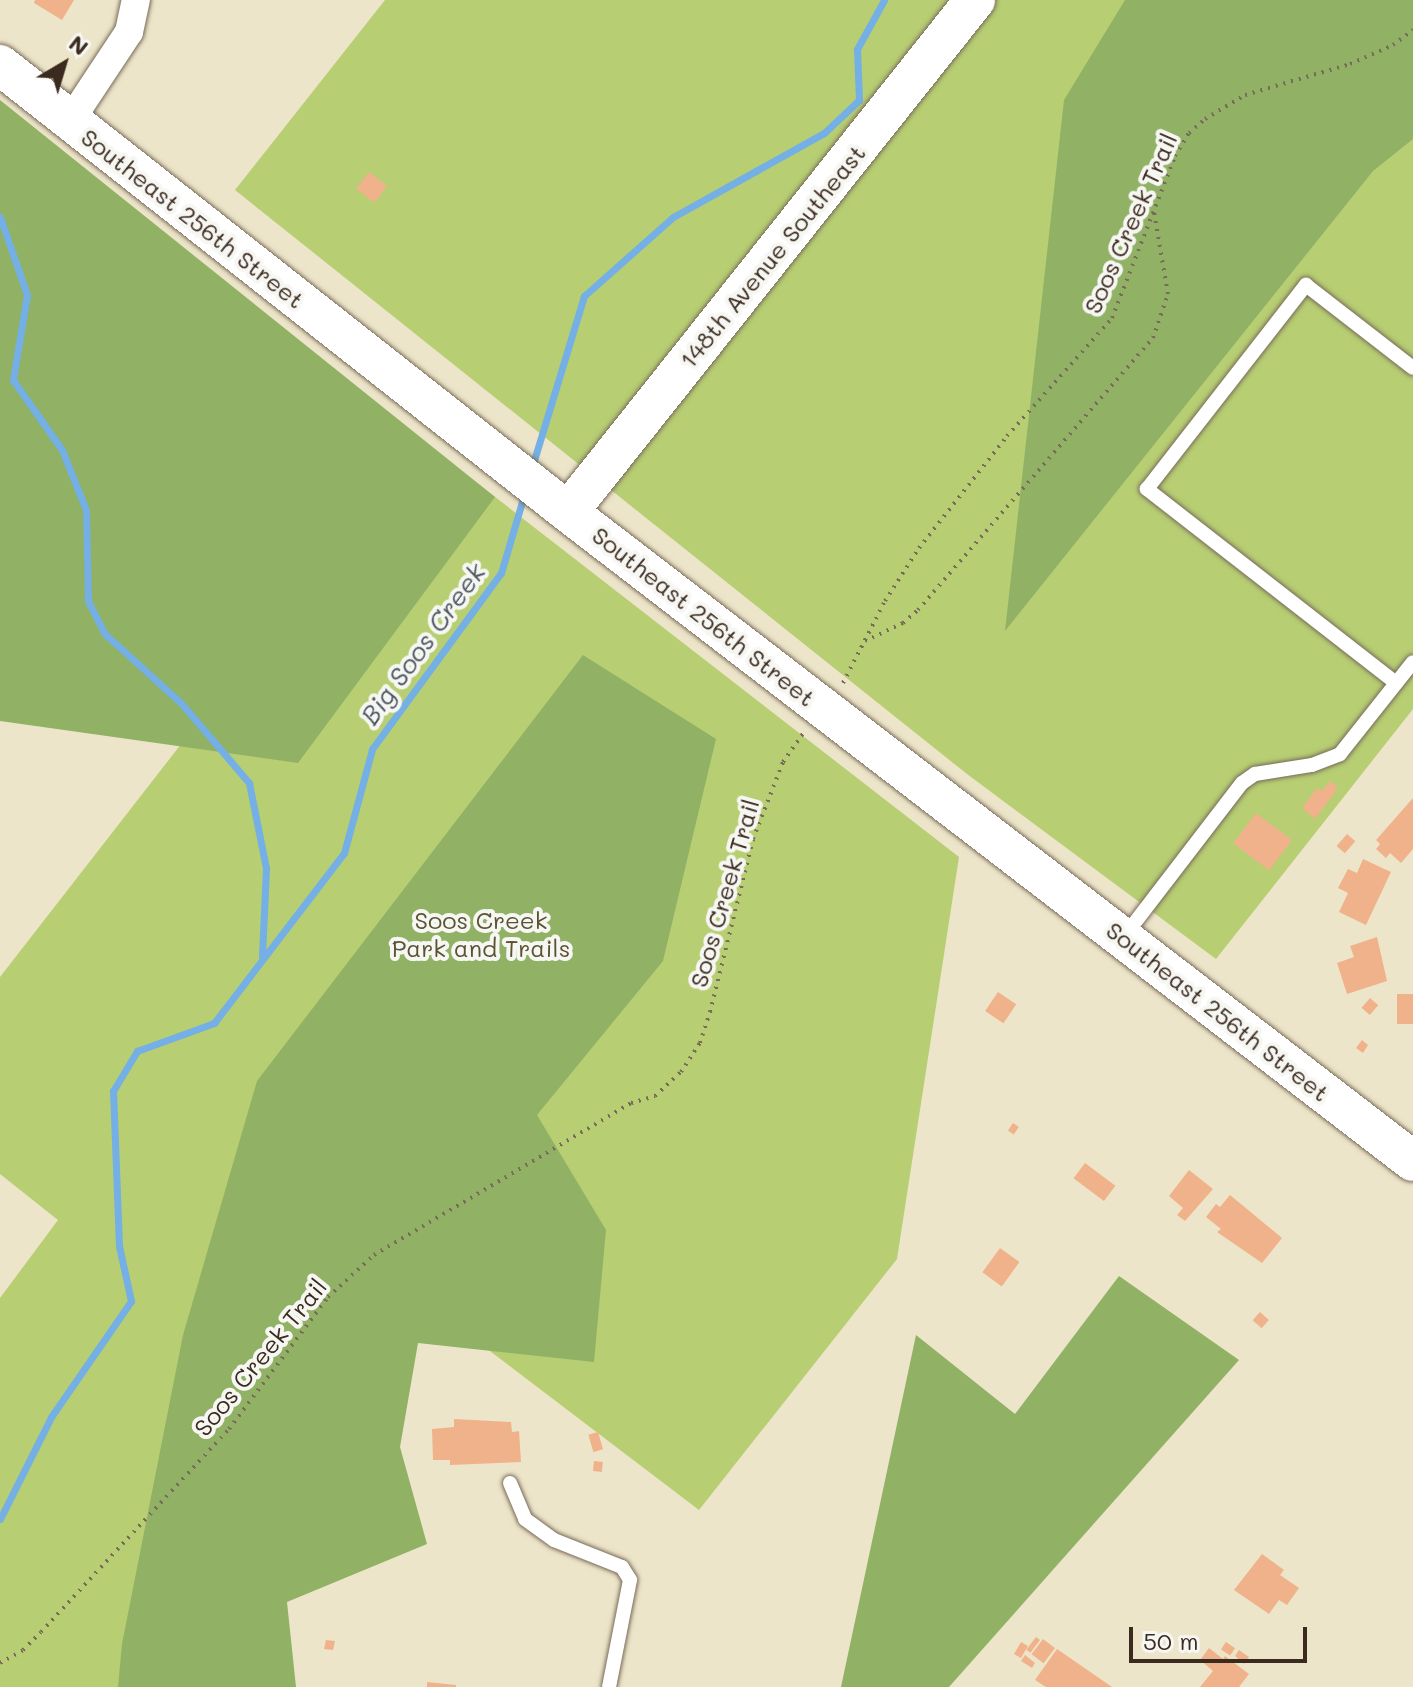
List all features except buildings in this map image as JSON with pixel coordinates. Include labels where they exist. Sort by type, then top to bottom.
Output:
[{"type":"main road","name":"148th Avenue Southeast","points":[[543,492],[975,0]]},
{"type":"main road","name":"Southeast 256th Street","points":[[0,65],[543,492],[1413,1161]]},
{"type":"street","points":[[70,121],[129,32],[136,0]]},
{"type":"lane","points":[[1396,683],[1147,489],[1306,285],[1413,368]]},
{"type":"lane","points":[[1123,938],[1242,783],[1265,771],[1312,765],[1340,754],[1413,662]]},
{"type":"lane","points":[[510,1483],[525,1519],[554,1540],[622,1567],[630,1580],[609,1687]]},
{"type":"path","name":"Soos Creek Trail","points":[[0,1663],[23,1650],[41,1632],[219,1440],[328,1297],[374,1255],[631,1103],[655,1096],[681,1072],[700,1043],[753,839],[789,748],[844,682],[919,548],[1007,436],[1112,318],[1175,156],[1189,133],[1205,119],[1245,95],[1350,64],[1393,45],[1413,30]]},
{"type":"path","points":[[865,641],[903,623],[918,610],[1153,338],[1168,294],[1154,210]]},
{"type":"green space","points":[[385,0],[1413,0],[1413,709],[1216,959],[967,774],[235,190]]},
{"type":"green space","points":[[1125,0],[1413,0],[1413,139],[1373,171],[1005,631],[1064,100]]},
{"type":"green space","points":[[0,100],[495,497],[298,763],[0,721]]},
{"type":"green space","name":"Soos Creek Park and Trails","points":[[419,438],[959,857],[897,1259],[699,1510],[394,1278],[213,1687],[0,1687],[0,1298],[58,1220],[0,1174],[0,977]]},
{"type":"green space","points":[[583,655],[716,739],[663,961],[537,1115],[606,1230],[594,1362],[418,1343],[400,1447],[427,1544],[287,1602],[296,1687],[118,1687],[122,1644],[183,1335],[257,1081]]},
{"type":"green space","points":[[1119,1276],[1239,1360],[949,1687],[841,1687],[916,1335],[1015,1414]]},
{"type":"waterway","name":"Big Soos Creek","points":[[532,467],[584,296],[673,217],[824,133],[859,100],[857,49],[884,0]]},
{"type":"waterway","points":[[0,217],[27,295],[13,380],[62,450],[86,510],[88,601],[104,633],[181,703],[249,783],[266,868],[262,956]]},
{"type":"waterway","name":"Big Soos Creek","points":[[0,1519],[51,1417],[131,1301],[119,1246],[113,1091],[137,1051],[214,1023],[344,853],[372,749],[501,573],[524,495]]}]
